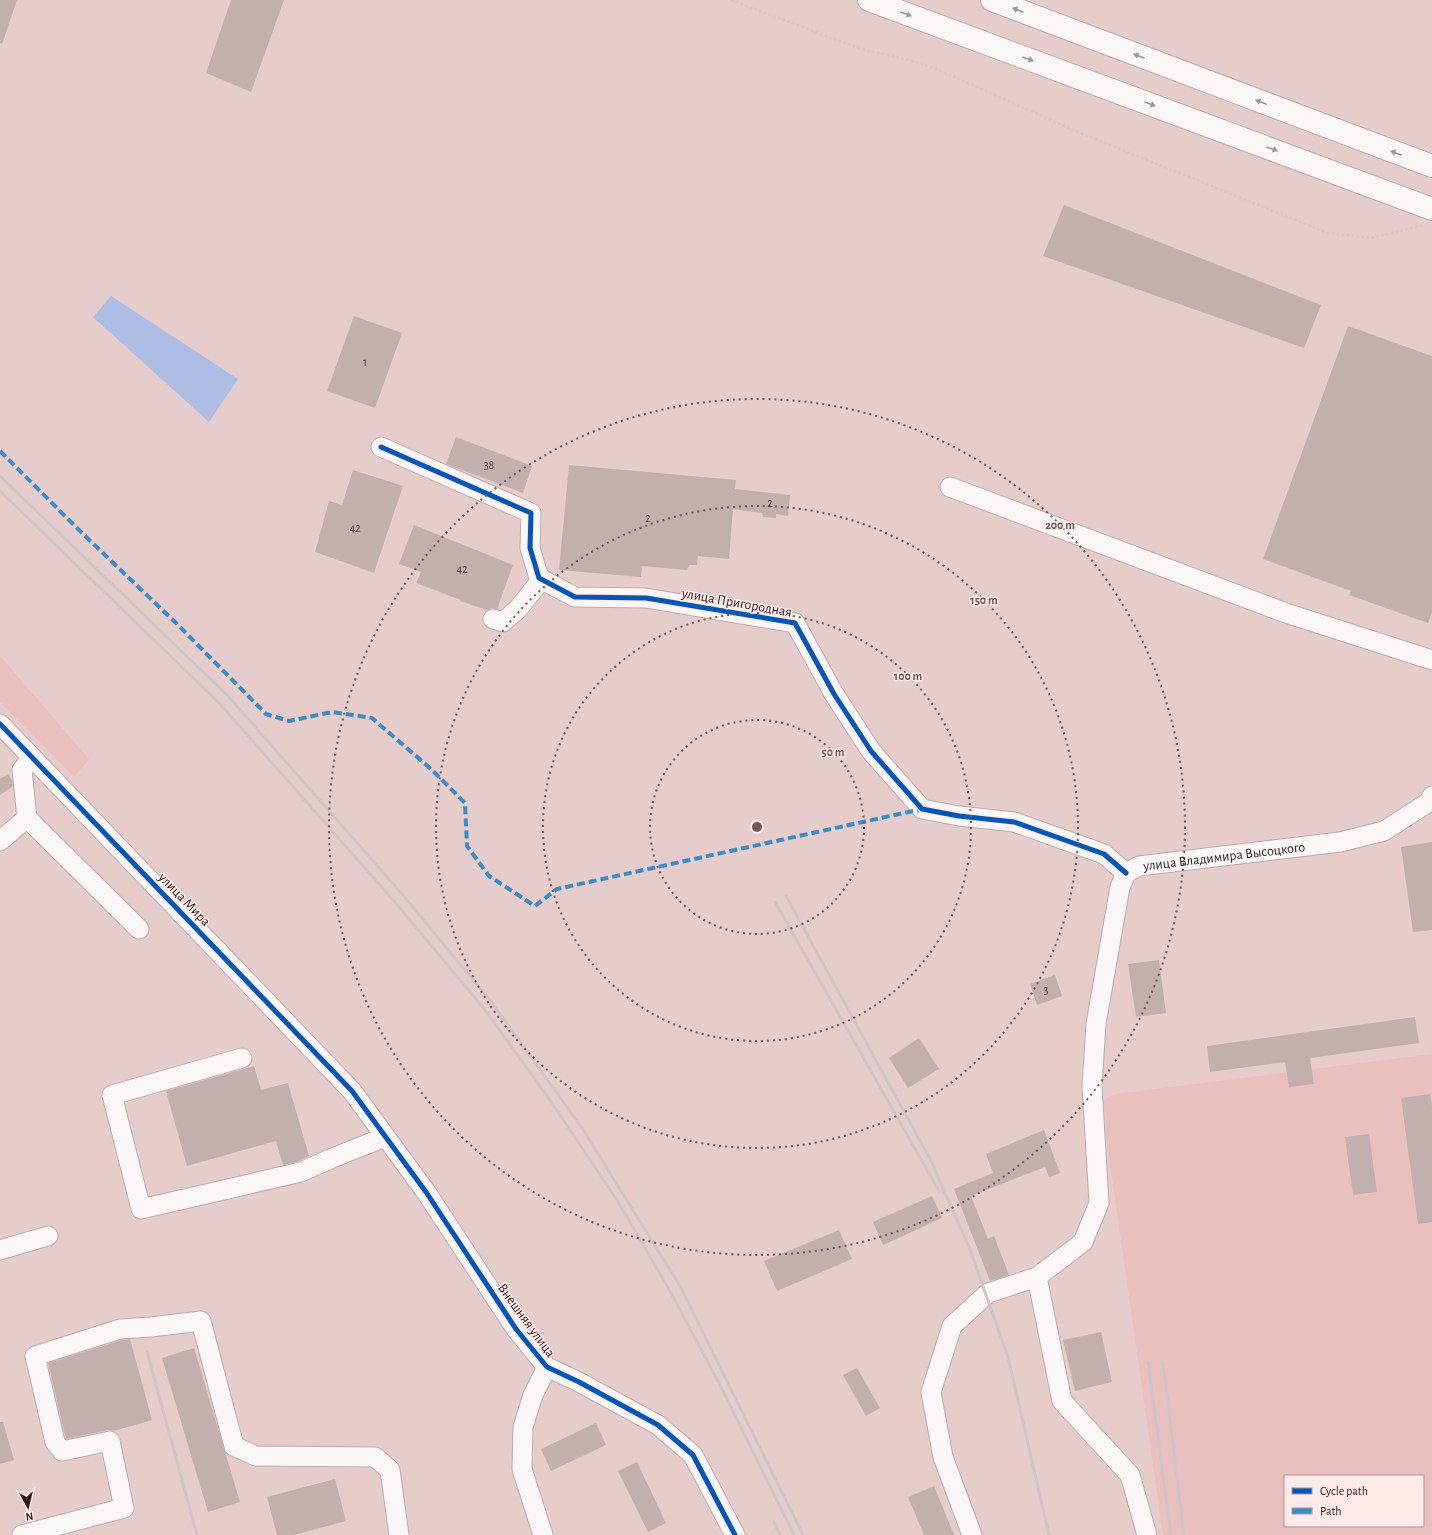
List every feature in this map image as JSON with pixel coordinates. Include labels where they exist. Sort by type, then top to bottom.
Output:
[{"type":"main road","points":[[869,0],[1428,217]]},
{"type":"main road","points":[[992,0],[1432,166]]},
{"type":"street","points":[[381,447],[531,513],[530,548],[539,578],[542,579],[518,609],[503,622],[493,619]]},
{"type":"street","points":[[950,487],[1286,613],[1432,660]]},
{"type":"street","name":"улица Пригородная","points":[[542,579],[575,597],[646,598],[795,623],[834,694],[871,751],[922,809],[959,816],[1014,822],[1104,854],[1126,873]]},
{"type":"street","name":"улица Мира","points":[[0,724],[352,1091]]},
{"type":"street","points":[[32,758],[22,770],[28,818],[139,929]]},
{"type":"street","name":"улица Владимира Высоцкого","points":[[972,1535],[943,1457],[931,1392],[952,1326],[988,1293],[1037,1277],[1083,1242],[1099,1203],[1092,1086],[1096,1024],[1120,887],[1126,873],[1139,866],[1340,842],[1384,831],[1429,802],[1432,796]]},
{"type":"street","points":[[0,841],[28,818]]},
{"type":"street","points":[[242,1058],[112,1095],[141,1209],[301,1172],[385,1137]]},
{"type":"street","name":"Внешняя улица","points":[[352,1091],[426,1192],[516,1329],[547,1367],[579,1382],[658,1425],[693,1454],[735,1535]]},
{"type":"street","points":[[0,1250],[48,1236]]},
{"type":"street","points":[[1037,1277],[1062,1401],[1130,1475],[1147,1535]]},
{"type":"street","points":[[22,1535],[124,1508],[110,1440],[62,1451],[55,1442],[35,1356],[120,1329],[201,1321],[234,1446],[256,1456],[375,1457],[390,1470],[399,1535]]},
{"type":"street","points":[[543,1535],[522,1469],[522,1434],[533,1395],[547,1367]]},
{"type":"path","points":[[731,0],[858,48],[916,62],[935,69],[1080,133],[1328,233],[1371,238],[1428,217]]},
{"type":"shaded area","points":[[0,656],[89,759],[74,777],[0,702]]},
{"type":"shaded area","points":[[1432,1054],[1432,1535],[1163,1535],[1101,1101],[1115,1094]]},
{"type":"water","points":[[111,296],[238,379],[209,422],[93,317]]},
{"type":"building","points":[[0,0],[17,0],[2,44],[0,43]]},
{"type":"building","points":[[231,0],[284,0],[251,92],[206,73]]},
{"type":"building","points":[[1064,205],[1321,305],[1304,348],[1043,256]]},
{"type":"building","points":[[354,316],[402,333],[375,408],[327,391]]},
{"type":"building","points":[[1348,326],[1432,356],[1432,612],[1428,623],[1349,595],[1351,591],[1263,559]]},
{"type":"building","points":[[456,437],[532,466],[523,493],[446,464]]},
{"type":"building","points":[[569,465],[736,480],[735,489],[790,495],[788,516],[776,514],[776,518],[763,517],[762,513],[733,509],[729,559],[698,556],[697,565],[689,565],[687,570],[642,566],[641,577],[559,570]]},
{"type":"building","points":[[353,470],[403,486],[374,573],[315,552],[329,501],[342,505]]},
{"type":"building","points":[[414,525],[513,565],[497,609],[491,608],[487,610],[416,583],[421,572],[399,564]]},
{"type":"building","points":[[8,774],[12,780],[13,786],[0,795],[0,779]]},
{"type":"building","points":[[1432,842],[1432,930],[1413,932],[1401,847]]},
{"type":"building","points":[[1159,960],[1166,1013],[1136,1017],[1128,964]]},
{"type":"building","points":[[1055,975],[1062,996],[1037,1005],[1030,984]]},
{"type":"building","points":[[1415,1017],[1419,1043],[1310,1058],[1314,1084],[1289,1087],[1285,1062],[1210,1072],[1207,1046]]},
{"type":"building","points":[[919,1038],[939,1069],[908,1088],[889,1058]]},
{"type":"building","points":[[254,1066],[261,1090],[288,1083],[309,1156],[297,1162],[283,1165],[276,1141],[187,1166],[166,1091]]},
{"type":"building","points":[[1430,1094],[1432,1106],[1432,1222],[1418,1224],[1401,1098]]},
{"type":"building","points":[[1044,1130],[1060,1173],[1049,1177],[1045,1167],[971,1196],[988,1239],[994,1236],[1009,1275],[990,1281],[954,1189],[993,1173],[986,1154]]},
{"type":"building","points":[[1369,1134],[1377,1192],[1353,1195],[1345,1137]]},
{"type":"building","points":[[932,1196],[942,1218],[883,1245],[873,1222]]},
{"type":"building","points":[[839,1230],[852,1259],[777,1291],[764,1261]]},
{"type":"building","points":[[1101,1332],[1112,1382],[1075,1391],[1063,1340]]},
{"type":"building","points":[[130,1339],[152,1420],[114,1431],[108,1430],[66,1439],[48,1363],[122,1340]]},
{"type":"building","points":[[194,1348],[240,1502],[208,1512],[162,1358]]},
{"type":"building","points":[[857,1368],[880,1408],[866,1416],[843,1375]]},
{"type":"building","points":[[0,1422],[3,1422],[14,1460],[0,1464]]},
{"type":"building","points":[[596,1423],[606,1445],[551,1471],[541,1449]]},
{"type":"building","points":[[637,1462],[666,1523],[648,1532],[618,1471]]},
{"type":"building","points":[[335,1479],[346,1521],[294,1535],[277,1535],[267,1497]]},
{"type":"building","points":[[934,1486],[954,1535],[924,1535],[908,1497]]},
{"type":"railway","points":[[0,476],[228,696],[402,894],[493,1004],[582,1128],[680,1286],[803,1535]]},
{"type":"railway","points":[[0,491],[220,704],[394,901],[485,1010],[552,1103],[617,1200],[670,1291],[720,1385],[794,1535]]},
{"type":"railway","points":[[786,896],[930,1159],[969,1247],[1008,1357],[1049,1535]]},
{"type":"railway","points":[[775,902],[939,1191]]},
{"type":"railway","points":[[147,1352],[197,1535]]},
{"type":"railway","points":[[1148,1362],[1171,1535]]},
{"type":"railway","points":[[1163,1362],[1184,1535]]},
{"type":"railway","points":[[774,1522],[780,1535]]},
{"type":"marked path","points":[[0,451],[82,533],[176,623],[266,714],[289,721],[332,712],[372,718],[431,769],[465,803],[467,846],[489,876],[535,906],[557,889],[922,809]]},
{"type":"cycle path","points":[[381,447],[531,513],[530,548],[539,578],[575,597],[646,598],[795,623],[834,694],[871,751],[922,809],[959,816],[1014,822],[1104,854],[1126,873]]},
{"type":"cycle path","points":[[0,724],[352,1091],[426,1192],[516,1329],[547,1367],[579,1382],[658,1425],[693,1455],[735,1535]]}]
